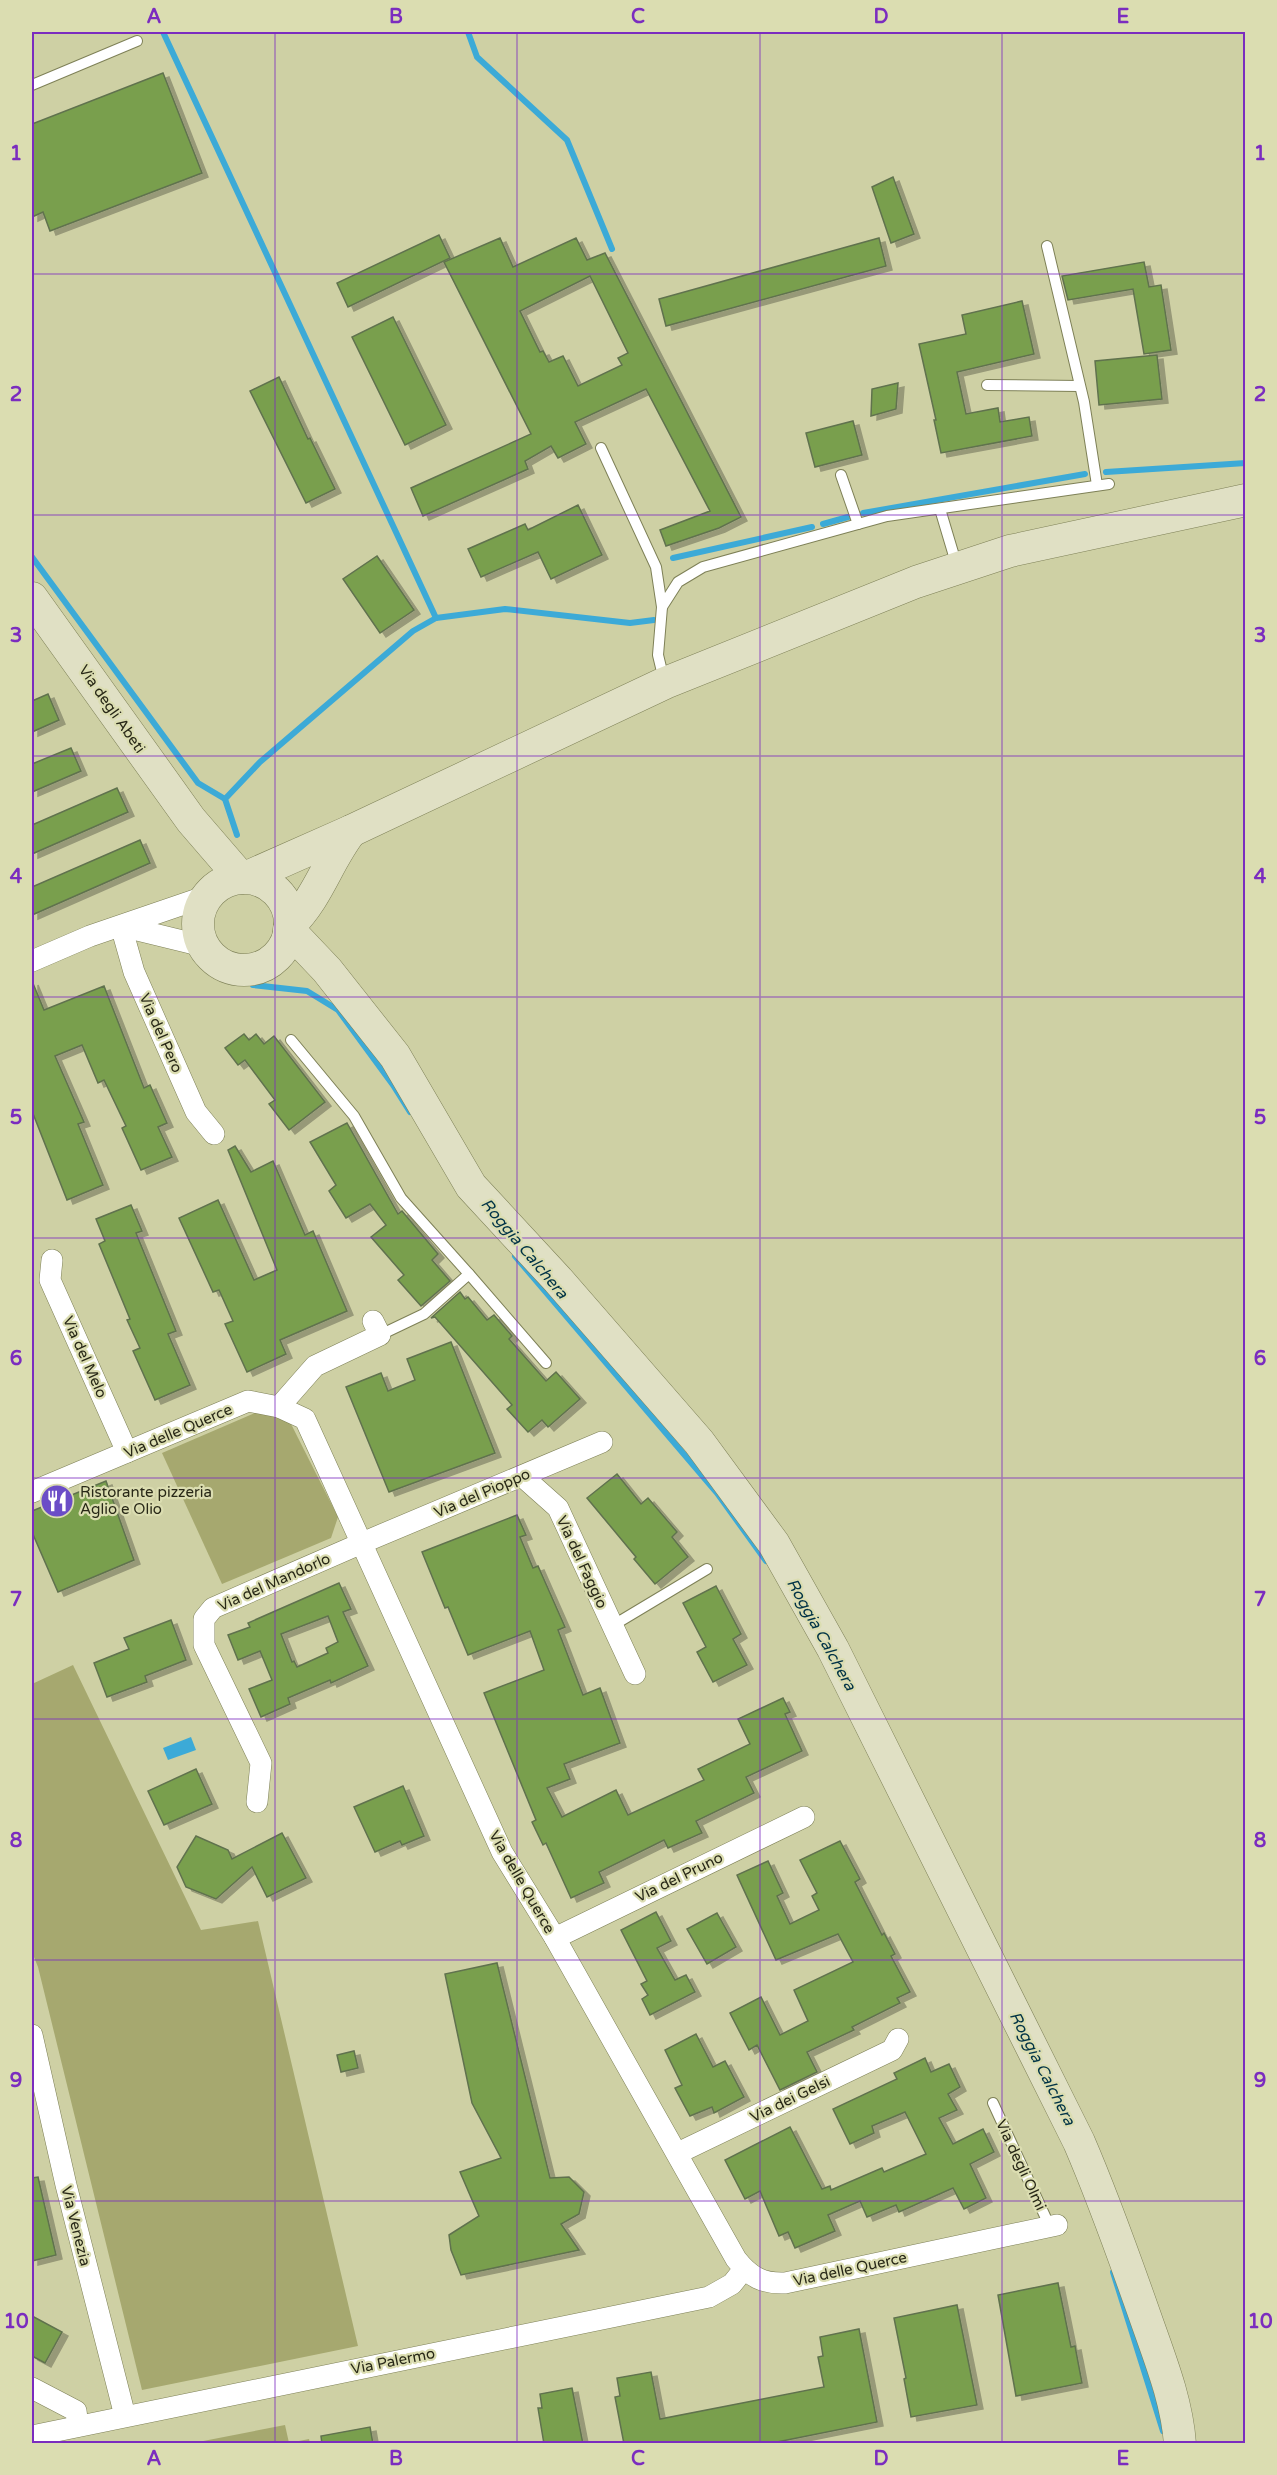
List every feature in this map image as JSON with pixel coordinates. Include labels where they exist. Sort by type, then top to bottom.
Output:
[{"type":"street","points":[[244,878],[267,884],[283,898],[288,911],[290,928],[287,940],[279,954],[254,969],[232,968],[212,958],[203,946],[198,934],[197,921],[200,908],[208,894],[218,885],[244,878],[351,831],[665,683],[916,582],[1010,551],[1245,500]]},
{"type":"street","name":"Via degli Abeti","points":[[32,598],[191,820],[244,878]]},
{"type":"street","name":"Via degli Abeti","points":[[191,820],[208,894]]},
{"type":"street","points":[[290,928],[319,888],[333,858],[351,831]]},
{"type":"street","points":[[319,888],[319,931],[327,970]]},
{"type":"street","points":[[32,961],[90,936],[208,894]]},
{"type":"street","points":[[121,926],[203,946]]},
{"type":"street","name":"Via del Pero","points":[[121,926],[134,972],[196,1112],[214,1134]]},
{"type":"street","points":[[290,928],[327,970],[395,1056],[471,1186],[558,1280],[699,1442],[774,1544],[832,1649],[1079,2142],[1106,2205],[1163,2367],[1178,2425],[1180,2444]]},
{"type":"street","points":[[267,963],[305,972],[345,995]]},
{"type":"street","name":"Via del Melo","points":[[52,1260],[50,1280],[127,1452]]},
{"type":"street","points":[[279,1407],[315,1366],[376,1328]]},
{"type":"street","name":"Via delle Querce","points":[[32,1492],[248,1401],[279,1407],[305,1419],[502,1852],[555,1938],[744,2269],[763,2282],[785,2283],[1054,2226]]},
{"type":"street","name":"Via del Pioppo","points":[[362,1543],[602,1443]]},
{"type":"street","name":"Via del Faggio","points":[[522,1476],[558,1508],[635,1674]]},
{"type":"street","name":"Via del Mandorlo","points":[[257,1802],[261,1763],[204,1645],[204,1619],[213,1608],[362,1543]]},
{"type":"street","name":"Via del Pruno","points":[[555,1938],[804,1817]]},
{"type":"street","name":"Via Venezia","points":[[32,2036],[66,2185],[125,2416]]},
{"type":"street","name":"Via dei Gelsi","points":[[678,2153],[892,2049],[898,2039]]},
{"type":"street","name":"Via Palermo","points":[[32,2436],[709,2297],[732,2284],[744,2269]]},
{"type":"street","points":[[32,2388],[76,2411],[78,2426]]},
{"type":"lane","points":[[32,85],[136,41]]},
{"type":"lane","points":[[1047,246],[1079,386],[1096,485]]},
{"type":"lane","points":[[987,385],[1079,386]]},
{"type":"lane","points":[[602,448],[656,567],[662,608],[658,655],[665,683]]},
{"type":"lane","points":[[841,475],[858,524]]},
{"type":"lane","points":[[662,608],[678,582],[703,567],[858,524],[887,516],[1109,484]]},
{"type":"lane","points":[[940,509],[958,568]]},
{"type":"lane","points":[[291,1040],[354,1116],[401,1198],[546,1363]]},
{"type":"lane","points":[[376,1328],[424,1314],[469,1274]]},
{"type":"lane","name":"Via del Faggio","points":[[612,1626],[707,1569]]},
{"type":"lane","name":"Via degli Olmi","points":[[993,2103],[1054,2226]]},
{"type":"green space","points":[[257,1412],[289,1420],[338,1517],[331,1538],[222,1584],[162,1453]]},
{"type":"green space","points":[[73,1665],[201,1930],[258,1921],[358,2346],[142,2390],[38,1967],[32,1952],[32,1684]]},
{"type":"green space","points":[[285,2425],[289,2443],[193,2443]]},
{"type":"green space","points":[[309,2439],[310,2443],[289,2443]]},
{"type":"water","points":[[191,1737],[196,1750],[168,1760],[163,1748]]},
{"type":"building","points":[[163,73],[202,173],[50,231],[43,212],[32,217],[32,124]]},
{"type":"building","points":[[893,177],[914,234],[891,243],[872,187]]},
{"type":"building","points":[[439,235],[450,258],[348,307],[337,283]]},
{"type":"building","points":[[500,238],[513,267],[576,238],[587,260],[605,253],[741,517],[719,528],[666,546],[660,530],[710,511],[646,389],[575,422],[586,444],[558,458],[551,446],[525,461],[528,469],[423,516],[411,488],[531,434],[444,262]],"holes":[[[590,276],[628,353],[618,358],[622,365],[578,386],[563,356],[549,362],[543,351],[540,352],[520,311]]]},
{"type":"building","points":[[879,238],[886,266],[666,326],[659,299]]},
{"type":"building","points":[[1144,262],[1149,287],[1161,285],[1171,350],[1144,354],[1133,289],[1068,300],[1062,276]]},
{"type":"building","points":[[1022,301],[1034,354],[957,372],[966,414],[998,408],[1000,422],[1029,417],[1032,436],[941,453],[919,344],[966,334],[962,315]]},
{"type":"building","points":[[393,317],[446,425],[405,445],[352,337]]},
{"type":"building","points":[[1157,355],[1162,399],[1099,405],[1095,361]]},
{"type":"building","points":[[279,377],[335,489],[306,503],[250,391]]},
{"type":"building","points":[[898,383],[896,409],[871,416],[872,389]]},
{"type":"building","points":[[853,421],[862,455],[815,467],[806,433]]},
{"type":"building","points":[[578,505],[602,555],[551,579],[538,552],[481,577],[468,549],[525,524],[528,530]]},
{"type":"building","points":[[377,556],[414,610],[380,633],[343,579]]},
{"type":"building","points":[[48,694],[59,720],[32,732],[32,701]]},
{"type":"building","points":[[71,748],[81,771],[32,792],[32,764]]},
{"type":"building","points":[[117,788],[128,812],[32,854],[32,825]]},
{"type":"building","points":[[140,840],[150,863],[32,915],[32,887]]},
{"type":"building","points":[[32,981],[44,1010],[104,986],[144,1088],[150,1085],[167,1123],[158,1127],[172,1157],[141,1170],[122,1128],[126,1126],[104,1080],[98,1083],[82,1045],[55,1056],[84,1122],[78,1124],[103,1185],[67,1200],[32,1111]]},
{"type":"building","points":[[244,1034],[249,1040],[256,1034],[264,1044],[274,1036],[325,1102],[289,1130],[269,1104],[275,1100],[245,1060],[238,1065],[225,1048]]},
{"type":"building","points":[[347,1123],[398,1214],[402,1211],[438,1254],[432,1260],[450,1281],[421,1306],[398,1280],[404,1275],[371,1237],[386,1225],[370,1204],[346,1218],[329,1191],[336,1185],[310,1142]]},
{"type":"building","points":[[235,1146],[251,1172],[273,1161],[305,1235],[313,1231],[347,1311],[280,1340],[286,1354],[247,1372],[225,1324],[233,1321],[219,1290],[213,1292],[179,1218],[218,1200],[254,1280],[277,1270],[228,1150]]},
{"type":"building","points":[[131,1205],[142,1231],[136,1233],[176,1331],[168,1334],[190,1385],[155,1400],[133,1351],[140,1348],[127,1320],[130,1319],[99,1244],[105,1241],[96,1219]]},
{"type":"building","points":[[460,1292],[465,1299],[468,1297],[487,1320],[494,1315],[512,1336],[509,1339],[546,1381],[556,1372],[580,1399],[548,1427],[542,1420],[528,1432],[507,1409],[512,1405],[435,1317],[431,1318]]},
{"type":"building","points":[[451,1342],[495,1453],[389,1492],[346,1387],[381,1373],[388,1391],[415,1380],[407,1359]]},
{"type":"building","points":[[617,1474],[641,1504],[648,1498],[677,1532],[672,1537],[688,1557],[655,1584],[634,1559],[636,1557],[587,1498]]},
{"type":"building","points":[[106,1481],[134,1560],[58,1592],[32,1532],[32,1511]]},
{"type":"building","points":[[517,1515],[526,1535],[520,1537],[533,1568],[538,1566],[565,1627],[558,1630],[583,1695],[600,1688],[620,1743],[564,1764],[570,1779],[547,1788],[562,1817],[616,1790],[628,1815],[704,1780],[698,1769],[750,1744],[738,1719],[783,1698],[790,1712],[785,1714],[802,1751],[746,1777],[754,1793],[696,1821],[702,1833],[668,1848],[664,1840],[599,1872],[604,1883],[571,1898],[546,1843],[543,1845],[532,1822],[536,1820],[484,1693],[544,1670],[530,1631],[468,1655],[448,1607],[445,1608],[422,1552]]},
{"type":"building","points":[[339,1583],[351,1609],[343,1612],[368,1666],[331,1683],[330,1680],[288,1698],[290,1704],[261,1717],[249,1689],[272,1680],[260,1651],[238,1660],[228,1635],[250,1627],[248,1623]],"holes":[[[328,1616],[338,1642],[326,1648],[328,1653],[297,1667],[294,1661],[292,1662],[281,1634]]]},
{"type":"building","points":[[716,1586],[741,1634],[733,1639],[747,1665],[713,1682],[697,1652],[706,1647],[683,1603]]},
{"type":"building","points":[[171,1620],[186,1660],[145,1676],[147,1682],[107,1697],[94,1663],[129,1649],[124,1638]]},
{"type":"building","points":[[196,1769],[212,1804],[164,1825],[148,1791]]},
{"type":"building","points":[[403,1786],[424,1836],[402,1845],[400,1841],[375,1852],[354,1807]]},
{"type":"building","points":[[282,1833],[306,1878],[267,1897],[252,1867],[216,1899],[186,1887],[177,1867],[196,1836],[228,1850],[232,1859]]},
{"type":"building","points":[[840,1841],[860,1879],[855,1882],[882,1935],[884,1933],[895,1954],[891,1956],[910,1992],[897,1998],[900,2003],[852,2027],[854,2030],[807,2052],[817,2072],[780,2090],[757,2045],[749,2050],[730,2013],[761,1997],[780,2035],[808,2021],[794,1990],[853,1962],[838,1934],[776,1960],[737,1875],[768,1861],[783,1893],[777,1896],[790,1924],[819,1910],[812,1896],[817,1893],[800,1860]]},
{"type":"building","points":[[656,1912],[671,1941],[657,1948],[675,1980],[686,1975],[695,1992],[650,2015],[642,1999],[648,1995],[641,1984],[647,1981],[621,1930]]},
{"type":"building","points":[[717,1913],[736,1947],[707,1964],[687,1929]]},
{"type":"building","points":[[497,1963],[550,2178],[569,2177],[584,2192],[579,2214],[561,2224],[579,2250],[461,2275],[451,2250],[449,2235],[479,2216],[460,2172],[501,2158],[472,2103],[445,1974]]},
{"type":"building","points":[[696,2034],[713,2067],[725,2061],[744,2097],[714,2113],[712,2107],[690,2116],[675,2088],[682,2085],[665,2050]]},
{"type":"building","points":[[354,2051],[358,2068],[341,2072],[337,2055]]},
{"type":"building","points":[[925,2058],[931,2072],[949,2064],[960,2087],[948,2094],[957,2110],[939,2118],[953,2144],[983,2129],[994,2152],[970,2164],[986,2198],[964,2209],[953,2188],[899,2212],[896,2205],[867,2217],[860,2201],[828,2215],[835,2231],[795,2248],[788,2232],[779,2236],[760,2191],[745,2199],[725,2160],[790,2127],[822,2189],[830,2186],[831,2190],[882,2168],[884,2172],[926,2154],[905,2112],[872,2126],[874,2133],[850,2144],[833,2109],[897,2079],[894,2073]]},
{"type":"building","points":[[38,2177],[56,2255],[32,2261],[32,2178]]},
{"type":"building","points":[[1058,2283],[1071,2347],[1075,2346],[1082,2383],[1016,2396],[998,2295]]},
{"type":"building","points":[[957,2305],[977,2405],[911,2417],[894,2318]]},
{"type":"building","points":[[32,2316],[62,2332],[45,2363],[32,2356]]},
{"type":"building","points":[[859,2329],[877,2422],[767,2444],[624,2444],[615,2397],[620,2396],[617,2378],[651,2372],[660,2419],[824,2387],[818,2357],[823,2356],[820,2337]]},
{"type":"building","points":[[572,2388],[583,2444],[544,2444],[538,2408],[542,2408],[540,2394]]},
{"type":"building","points":[[370,2427],[373,2444],[322,2444],[321,2436]]},
{"type":"waterway","points":[[163,32],[436,618]]},
{"type":"waterway","points":[[468,32],[477,57],[567,140],[612,249]]},
{"type":"waterway","points":[[1106,472],[1246,463]]},
{"type":"waterway","points":[[863,513],[1085,474]]},
{"type":"waterway","points":[[823,524],[848,517]]},
{"type":"waterway","points":[[673,558],[812,527]]},
{"type":"waterway","points":[[32,557],[198,783],[225,799]]},
{"type":"waterway","points":[[237,835],[225,799],[260,762],[413,631],[436,618],[505,609],[630,623],[654,620]]},
{"type":"waterway","name":"Roggia Calchera","points":[[253,985],[307,991],[338,1010],[410,1112]]},
{"type":"waterway","name":"Roggia Calchera","points":[[515,1256],[717,1493],[766,1561]]},
{"type":"waterway","name":"Roggia Calchera","points":[[1113,2272],[1163,2431]]},
{"type":"place","name":"Ristorante pizzeria Aglio e Olio","points":[[57,1501]]}]
